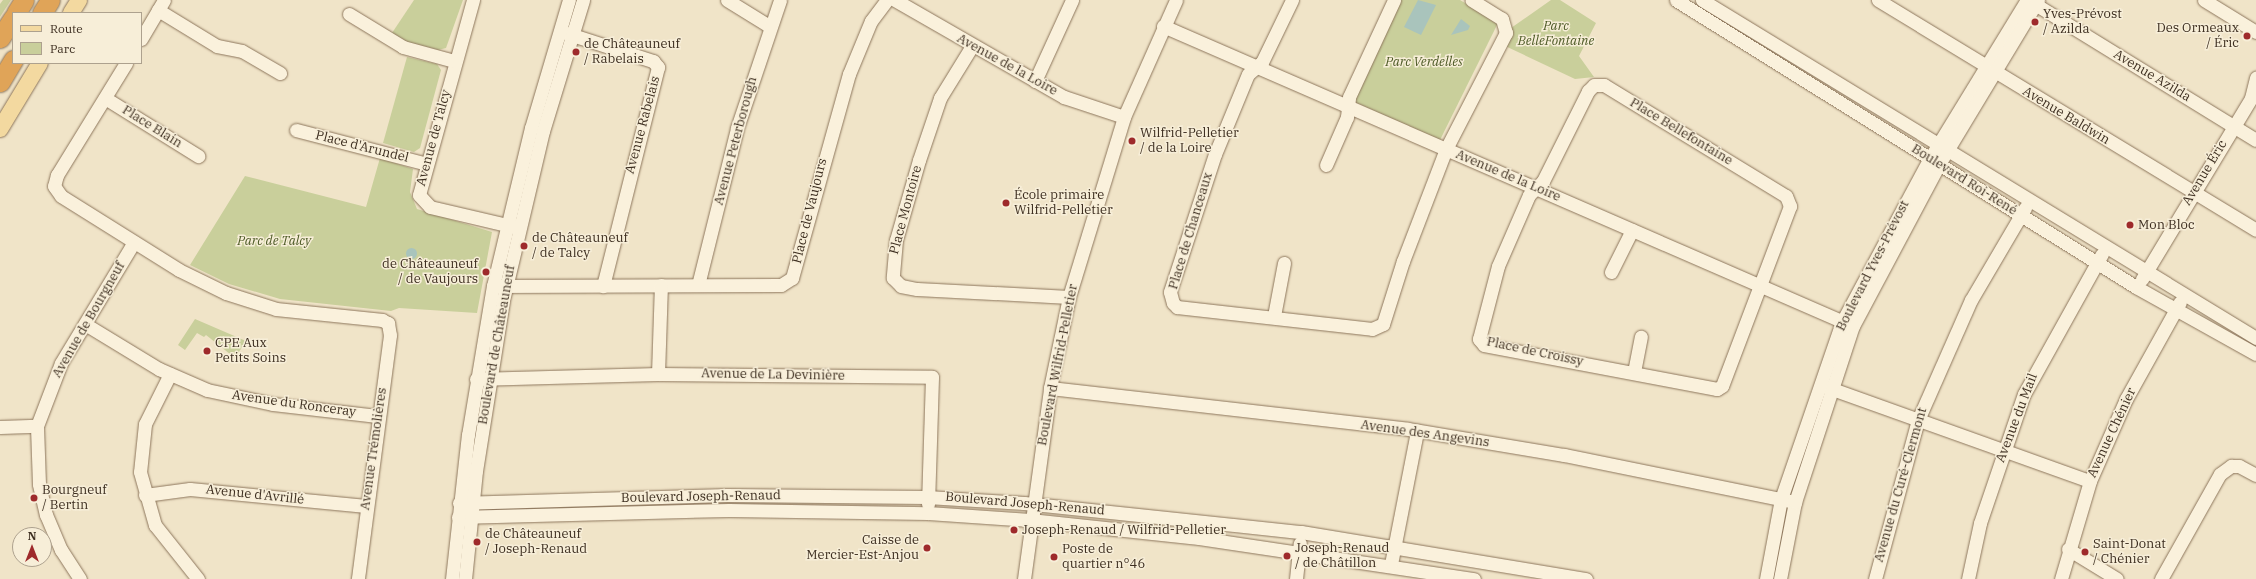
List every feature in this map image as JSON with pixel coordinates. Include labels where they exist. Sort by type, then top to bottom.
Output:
[{"type":"highway","points":[[17,12],[24,0]]},
{"type":"highway","points":[[43,12],[50,0]]},
{"type":"highway","points":[[0,38],[12,20]]},
{"type":"highway","points":[[0,82],[12,62]]},
{"type":"main road","points":[[72,12],[79,0]]},
{"type":"main road","points":[[0,128],[39,64]]},
{"type":"street","name":"Avenue de Talcy","points":[[473,0],[454,61],[420,194],[425,204],[513,226]]},
{"type":"street","name":"Boulevard de Châteauneuf","points":[[465,579],[465,502],[483,379],[493,286],[513,226],[565,33],[570,0]]},
{"type":"street","name":"Boulevard de Châteauneuf","points":[[565,33],[583,0]]},
{"type":"street","points":[[727,0],[770,26]]},
{"type":"street","name":"Avenue Peterborough","points":[[698,285],[737,128],[780,0]]},
{"type":"street","name":"Place de Vaujours","points":[[493,286],[781,285],[792,278],[849,74],[871,21],[887,0]]},
{"type":"street","name":"Avenue de la Loire","points":[[895,0],[972,46],[1064,97],[1124,117]]},
{"type":"street","points":[[1035,81],[1072,0]]},
{"type":"street","name":"Boulevard Wilfrid-Pelletier","points":[[1024,579],[1032,503],[1050,388],[1069,297],[1124,117],[1176,0]]},
{"type":"street","points":[[1256,67],[1292,0]]},
{"type":"street","points":[[1326,165],[1348,107],[1349,97],[1394,0]]},
{"type":"street","name":"Place de Chanceaux","points":[[1256,67],[1248,74],[1215,154],[1170,292],[1177,307],[1274,316],[1372,329],[1383,324],[1403,261],[1446,149],[1506,33],[1502,19],[1471,0]]},
{"type":"street","name":"Boulevard Roi-René","points":[[1676,0],[2020,215],[2098,261],[2136,287],[2256,354]]},
{"type":"street","name":"Boulevard Roi-René","points":[[1702,0],[2106,248],[2256,338]]},
{"type":"street","name":"Avenue Baldwin","points":[[1878,0],[1992,72],[2256,230]]},
{"type":"street","points":[[2204,0],[2256,32]]},
{"type":"street","name":"Boulevard Yves-Prévost","points":[[1766,579],[1781,499],[1848,324],[1934,161],[1992,72],[2032,1]]},
{"type":"street","name":"Avenue Azilda","points":[[2032,1],[2256,140]]},
{"type":"street","points":[[142,36],[161,5],[217,46],[242,51],[280,73]]},
{"type":"street","points":[[349,14],[402,47],[454,61]]},
{"type":"street","name":"Avenue de la Loire","points":[[1164,26],[1848,324]]},
{"type":"street","name":"Avenue Rabelais","points":[[565,33],[653,61],[658,67],[603,286]]},
{"type":"street","name":"Place Montoire","points":[[972,46],[940,98],[896,240],[893,278],[901,286],[917,289],[1069,297]]},
{"type":"street","points":[[125,64],[57,175],[54,186],[61,196],[134,242]]},
{"type":"street","name":"Avenue Éric","points":[[2136,287],[2251,98],[2256,78]]},
{"type":"street","name":"Place Bellefontaine","points":[[1536,188],[1588,92],[1594,85],[1604,85],[1786,196],[1788,214],[1759,285]]},
{"type":"street","name":"Place Blain","points":[[105,98],[198,156]]},
{"type":"street","name":"Place d'Arundel","points":[[296,130],[427,164]]},
{"type":"street","name":"Place de Croissy","points":[[1536,188],[1529,195],[1498,266],[1479,339],[1484,344],[1717,389],[1722,386],[1759,285]]},
{"type":"street","name":"Avenue du Curé-Clermont","points":[[1875,579],[1918,420],[1971,300],[2020,215],[2030,201]]},
{"type":"street","name":"Boulevard de Châteauneuf","points":[[483,379],[506,286],[513,226]]},
{"type":"street","points":[[1611,272],[1632,230]]},
{"type":"street","name":"Avenue Trémolières","points":[[134,242],[188,276],[250,302],[276,309],[384,321],[390,329],[377,416],[358,579]]},
{"type":"street","name":"Avenue de Bourgneuf","points":[[80,579],[61,550],[43,504],[37,426],[60,363],[134,242]]},
{"type":"street","name":"Avenue du Mail","points":[[1968,579],[1980,523],[2024,394],[2043,355],[2106,248]]},
{"type":"street","points":[[1274,316],[1284,263]]},
{"type":"street","points":[[658,374],[661,285]]},
{"type":"street","name":"Avenue Chénier","points":[[2061,579],[2068,549],[2090,481],[2126,399],[2184,295]]},
{"type":"street","name":"Avenue du Ronceray","points":[[85,324],[170,374],[207,390],[243,399],[377,416]]},
{"type":"street","points":[[1634,372],[1641,337]]},
{"type":"street","points":[[170,374],[151,408],[143,436],[140,472],[145,495],[155,525],[198,579]]},
{"type":"street","name":"Avenue de La Devinière","points":[[483,379],[658,374],[932,377],[927,497],[928,514]]},
{"type":"street","points":[[1825,387],[2090,481]]},
{"type":"street","name":"Boulevard Yves-Prévost","points":[[1780,579],[1795,502],[1825,387]]},
{"type":"street","name":"Avenue des Angevins","points":[[1050,388],[1417,431],[1564,455],[1795,502]]},
{"type":"street","points":[[0,427],[37,426]]},
{"type":"street","points":[[1391,564],[1417,431]]},
{"type":"street","points":[[2161,579],[2220,474],[2231,466],[2239,466],[2256,475]]},
{"type":"street","name":"Avenue d'Avrillé","points":[[145,495],[190,489],[366,506]]},
{"type":"street","name":"Boulevard Joseph-Renaud","points":[[465,502],[727,495],[927,497],[1032,503],[1201,520],[1301,532],[1394,546],[1580,578]]},
{"type":"street","name":"Boulevard Joseph-Renaud","points":[[464,518],[729,510],[928,514],[1030,520],[1107,527],[1299,550],[1391,564],[1474,579]]},
{"type":"street","points":[[1107,527],[1108,511]]},
{"type":"street","name":"Boulevard de Châteauneuf","points":[[452,579],[464,518]]},
{"type":"street","points":[[1199,538],[1201,520]]},
{"type":"street","points":[[1296,579],[1301,532]]},
{"type":"street","points":[[2068,549],[2117,579]]},
{"type":"green space","points":[[3,0],[11,0],[0,17],[0,4]]},
{"type":"green space","points":[[414,0],[463,0],[446,48],[438,50],[407,42],[392,33]]},
{"type":"green space","name":"Parc Verdelles","points":[[1400,0],[1460,0],[1498,23],[1440,140],[1352,101]]},
{"type":"green space","name":"Parc BelleFontaine","points":[[1551,0],[1560,0],[1596,23],[1579,56],[1594,77],[1575,79],[1503,45],[1511,28]]},
{"type":"green space","points":[[407,57],[437,64],[441,70],[420,148],[414,152],[383,143]]},
{"type":"green space","name":"Parc de Talcy","points":[[380,158],[413,169],[410,192],[417,209],[492,232],[477,313],[399,308],[391,311],[280,299],[229,284],[190,265],[245,176],[366,207]]},
{"type":"green space","points":[[195,319],[246,341],[235,358],[206,335],[204,337],[197,333],[185,350],[178,345]]},
{"type":"water","points":[[1418,0],[1436,5],[1421,35],[1404,27]]},
{"type":"water","points":[[1461,19],[1470,26],[1468,30],[1451,35]]},
{"type":"water","points":[[409,248],[413,248],[415,249],[415,257],[409,258],[406,255],[406,251]]},
{"type":"place","name":"Yves-Prévost / Azilda","points":[[2035,22]]},
{"type":"place","name":"Des Ormeaux / Éric","points":[[2247,36]]},
{"type":"place","name":"de Châteauneuf / Rabelais","points":[[576,52]]},
{"type":"place","name":"Wilfrid-Pelletier / de la Loire","points":[[1132,141]]},
{"type":"place","name":"École primaire Wilfrid-Pelletier","points":[[1006,203]]},
{"type":"place","name":"Mon Bloc","points":[[2130,225]]},
{"type":"place","name":"de Châteauneuf / de Talcy","points":[[524,246]]},
{"type":"place","name":"de Châteauneuf / de Vaujours","points":[[486,272]]},
{"type":"place","name":"CPE Aux Petits Soins","points":[[207,351]]},
{"type":"place","name":"Bourgneuf / Bertin","points":[[34,498]]},
{"type":"place","name":"Joseph-Renaud / Wilfrid-Pelletier","points":[[1014,530]]},
{"type":"place","name":"de Châteauneuf / Joseph-Renaud","points":[[477,542]]},
{"type":"place","name":"Caisse de Mercier-Est-Anjou","points":[[927,548]]},
{"type":"place","name":"Saint-Donat / Chénier","points":[[2085,552]]},
{"type":"place","name":"Joseph-Renaud / de Châtillon","points":[[1287,556]]},
{"type":"place","name":"Poste de quartier n°46","points":[[1054,557]]}]
